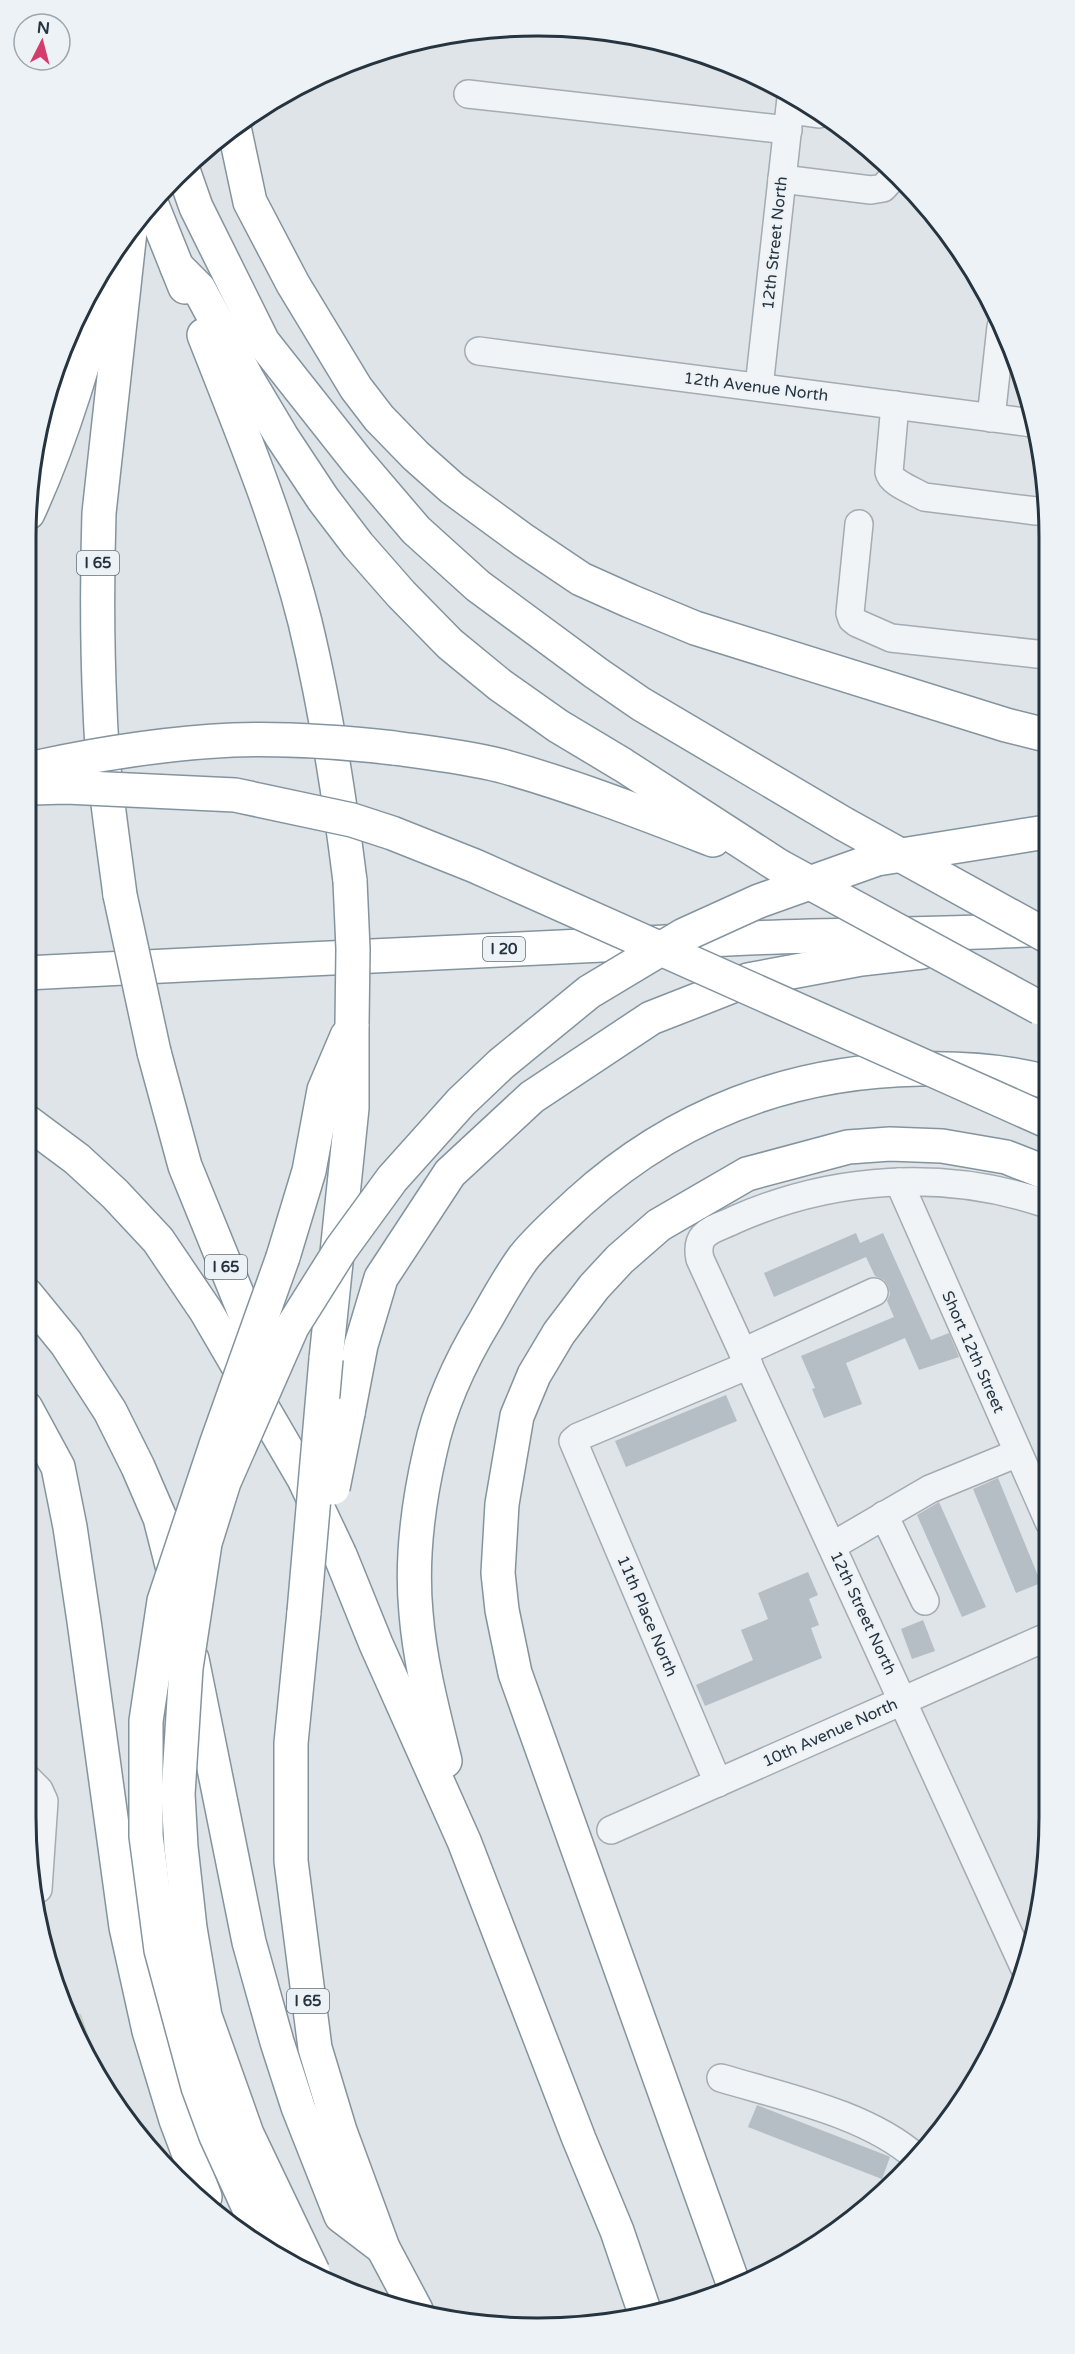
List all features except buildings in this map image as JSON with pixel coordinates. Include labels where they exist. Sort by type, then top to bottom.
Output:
[{"type":"highway","points":[[236,137],[250,202],[293,284],[351,380],[379,418],[416,456],[452,488],[581,579],[695,628],[1006,726],[1039,733]]},
{"type":"highway","points":[[186,180],[196,207],[263,342],[357,461],[416,530],[446,559],[544,636],[641,704],[844,824],[1039,934]]},
{"type":"highway","name":"I 65","points":[[155,213],[255,465],[282,544],[304,620],[327,716],[350,881],[353,949],[352,1108],[326,1359],[291,1743],[291,1861],[315,2048],[340,2131],[383,2248],[412,2302]]},
{"type":"highway","name":"I 65","points":[[128,249],[99,513],[100,711],[107,795],[120,895],[154,1052],[186,1166],[263,1356],[304,1479],[340,1555],[376,1644],[464,1841],[617,2231],[643,2306]]},
{"type":"highway","points":[[177,267],[199,289],[271,418],[323,499],[358,545],[401,594],[450,644],[500,685],[558,726],[623,765],[779,866],[1039,1008]]},
{"type":"highway","points":[[39,487],[62,430],[80,375],[105,284]]},
{"type":"highway","points":[[1006,726],[1039,740]]},
{"type":"highway","points":[[36,773],[133,749],[232,740],[334,742],[394,748],[446,755],[500,766],[560,784],[625,805],[779,866]]},
{"type":"highway","points":[[36,777],[66,787],[235,795],[293,806],[392,833],[508,881],[1039,1116]]},
{"type":"highway","points":[[308,2262],[247,2134],[205,2016],[190,1928],[178,1794],[186,1668],[206,1543],[224,1482],[291,1327],[341,1249],[392,1179],[460,1102],[501,1064],[589,992],[684,935],[759,901],[877,859],[1039,833]]},
{"type":"highway","points":[[983,932],[1039,929]]},
{"type":"highway","name":"I 20","points":[[36,972],[827,935],[983,932],[1039,938]]},
{"type":"highway","points":[[304,1612],[331,1497],[362,1345],[381,1278],[450,1173],[532,1096],[651,1018],[748,980],[861,959],[1039,940]]},
{"type":"highway","points":[[261,2234],[212,2126],[198,2087],[161,1950],[146,1836],[146,1721],[164,1600],[283,1257],[309,1171],[324,1090],[352,1024]]},
{"type":"highway","points":[[464,1841],[428,1690],[416,1613],[415,1563],[419,1509],[430,1450],[446,1400],[467,1351],[525,1256],[566,1213],[607,1177],[648,1148],[695,1120],[743,1101],[798,1083],[842,1074],[896,1069],[944,1068],[991,1072],[1039,1081]]},
{"type":"highway","points":[[36,1128],[77,1159],[115,1194],[158,1240],[206,1311],[304,1479]]},
{"type":"highway","points":[[732,2279],[515,1673],[502,1610],[498,1573],[502,1504],[517,1416],[534,1375],[559,1333],[594,1287],[620,1259],[659,1225],[747,1174],[848,1146],[890,1144],[942,1146],[1006,1157],[1039,1170]]},
{"type":"highway","points":[[36,1306],[66,1343],[110,1411],[160,1518],[173,1569],[249,1942],[277,2042],[298,2107],[341,2216],[383,2248]]},
{"type":"highway","points":[[36,1426],[58,1467],[70,1527],[126,1927],[149,2031],[176,2120],[202,2189]]},
{"type":"street","points":[[468,94],[790,113]]},
{"type":"street","name":"12th Street North","points":[[759,387],[790,113]]},
{"type":"street","points":[[782,179],[871,190],[883,189],[890,181]]},
{"type":"street","points":[[991,418],[999,342]]},
{"type":"street","name":"12th Avenue North","points":[[479,351],[1025,422]]},
{"type":"street","points":[[895,405],[889,472],[889,477],[894,482],[924,497],[1036,511]]},
{"type":"street","points":[[859,524],[850,598],[852,619],[891,638],[1039,654]]},
{"type":"street","points":[[898,1182],[974,1186],[1039,1202]]},
{"type":"street","name":"12th Street North","points":[[898,1182],[824,1190],[759,1209],[703,1235],[698,1245],[700,1258],[1019,1956]]},
{"type":"street","name":"Short 12th Street","points":[[898,1182],[1039,1502]]},
{"type":"street","points":[[746,1359],[874,1292]]},
{"type":"street","name":"11th Place North","points":[[718,1783],[573,1442],[578,1437],[746,1359]]},
{"type":"street","points":[[832,1546],[930,1489],[1018,1454]]},
{"type":"street","points":[[884,1515],[925,1601]]},
{"type":"street","name":"10th Avenue North","points":[[611,1830],[1039,1640]]},
{"type":"street","points":[[36,1787],[44,1801],[39,1872]]},
{"type":"street","points":[[721,2078],[820,2107],[898,2141],[910,2152]]},
{"type":"green space","points":[[76,2013],[81,2014],[91,2044]]}]
